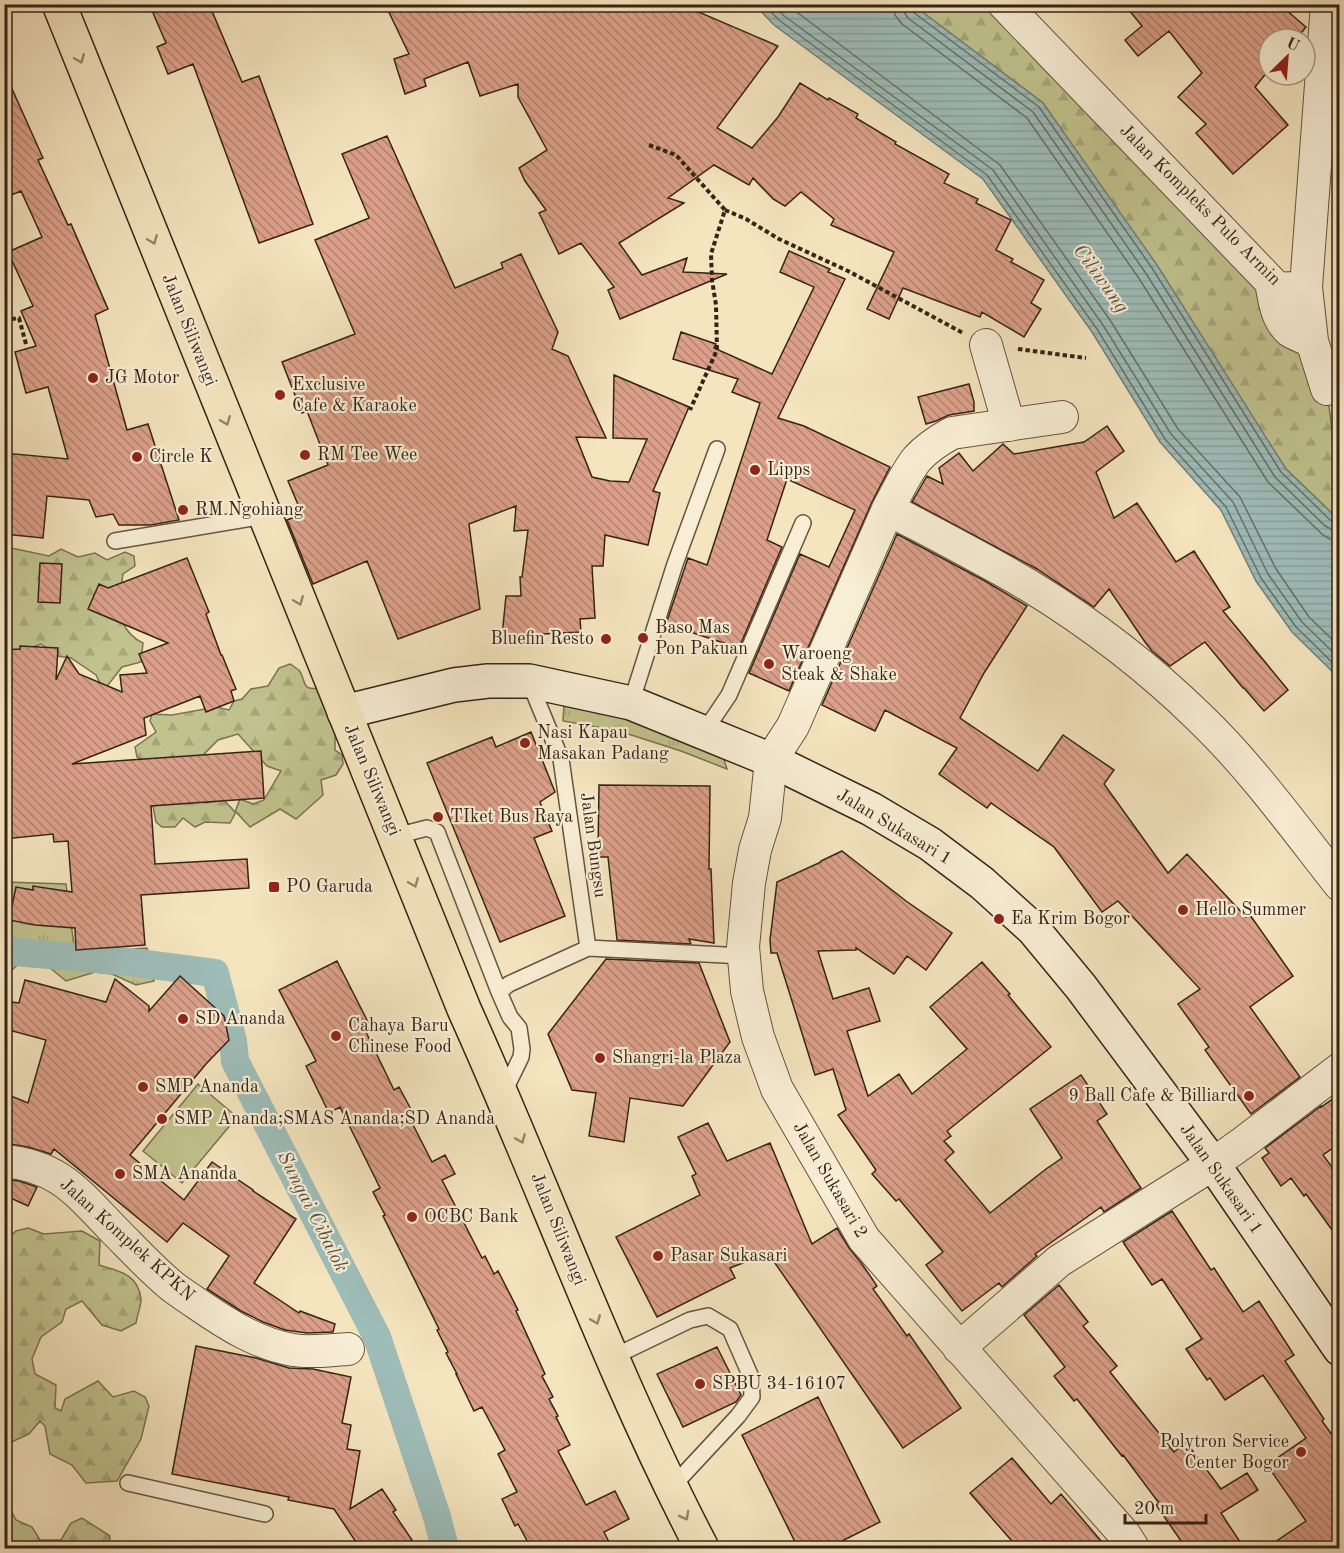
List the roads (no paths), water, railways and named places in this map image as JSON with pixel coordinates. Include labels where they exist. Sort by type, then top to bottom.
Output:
[{"type":"main road","name":"Jalan Siliwangi","points":[[59,4],[464,1009],[503,1094],[611,1358],[670,1488],[702,1548]]},
{"type":"street","name":"Jalan Kompleks Pulo Armin","points":[[1004,4],[1279,289],[1306,287],[1328,4]]},
{"type":"street","points":[[1270,282],[1282,322],[1291,332],[1312,341]]},
{"type":"street","points":[[1306,287],[1312,341],[1327,389]]},
{"type":"street","points":[[986,345],[1009,424]]},
{"type":"street","points":[[771,760],[793,726],[888,510],[918,459],[936,442],[952,433],[1062,417]]},
{"type":"street","points":[[888,510],[1029,586],[1117,646],[1158,679],[1241,761],[1340,885]]},
{"type":"street","name":"Jalan Sukasari 1","points":[[344,712],[454,685],[488,681],[529,681],[631,703],[771,760],[871,809],[930,844],[982,883],[1033,929],[1081,987],[1213,1164],[1340,1349]]},
{"type":"street","name":"Jalan Sukasari 2","points":[[771,760],[765,818],[749,883],[743,947],[747,991],[756,1028],[777,1089],[864,1239],[1124,1534],[1133,1548]]},
{"type":"street","points":[[958,1348],[1059,1261],[1213,1164],[1340,1069]]},
{"type":"street","name":"Jalan Komplek KPKN","points":[[4,1161],[24,1163],[49,1172],[70,1186],[173,1287],[241,1332],[277,1347],[294,1350],[310,1352],[348,1349]]},
{"type":"lane","points":[[631,703],[675,564],[717,449]]},
{"type":"lane","points":[[115,541],[264,516]]},
{"type":"lane","points":[[704,732],[729,695],[803,523]]},
{"type":"lane","name":"Jalan Bungsu","points":[[529,681],[561,759],[588,948]]},
{"type":"lane","points":[[396,836],[426,828],[437,832],[499,992],[510,1017],[519,1028],[521,1057],[503,1094]]},
{"type":"lane","points":[[499,992],[509,984],[588,948],[744,956]]},
{"type":"lane","points":[[611,1358],[690,1320],[708,1316],[730,1329],[751,1377],[752,1397],[738,1416],[670,1488]]},
{"type":"lane","points":[[128,1483],[265,1514]]},
{"type":"water","name":"Ciliwung","points":[[755,5],[913,5],[1043,103],[1157,265],[1286,469],[1339,520],[1339,678],[1292,632],[1256,581],[1221,510],[1160,442],[1092,332],[983,179],[774,25]]},
{"type":"waterway","name":"Sungai Cibalok","points":[[4,951],[130,962],[215,973],[233,1041],[235,1061],[377,1337],[437,1517],[445,1548]]},
{"type":"place","name":"JG Motor","points":[[93,378]]},
{"type":"place","name":"Exclusive Cafe & Karaoke","points":[[280,395]]},
{"type":"place","name":"RM Tee Wee","points":[[305,455]]},
{"type":"place","name":"Circle K","points":[[137,457]]},
{"type":"place","name":"Lipps","points":[[755,470]]},
{"type":"place","name":"RM Ngohiang","points":[[183,510]]},
{"type":"place","name":"Baso Mas Pon Pakuan","points":[[643,638]]},
{"type":"place","name":"Bluefin Resto","points":[[606,639]]},
{"type":"place","name":"Waroeng Steak & Shake","points":[[769,664]]},
{"type":"place","name":"Nasi Kapau Masakan Padang","points":[[525,743]]},
{"type":"place","name":"TIket Bus Raya","points":[[438,817]]},
{"type":"place","name":"PO Garuda","points":[[274,887]]},
{"type":"place","name":"Hello Summer","points":[[1183,910]]},
{"type":"place","name":"Ea Krim Bogor","points":[[999,919]]},
{"type":"place","name":"SD Ananda","points":[[183,1019]]},
{"type":"place","name":"Cahaya Baru Chinese Food","points":[[336,1036]]},
{"type":"place","name":"Shangri-la Plaza","points":[[600,1058]]},
{"type":"place","name":"SMP Ananda","points":[[143,1087]]},
{"type":"place","name":"9 Ball Cafe & Billiard","points":[[1249,1096]]},
{"type":"place","name":"SMP Ananda;SMAS Ananda;SD Ananda","points":[[162,1119]]},
{"type":"place","name":"SMA Ananda","points":[[120,1174]]},
{"type":"place","name":"OCBC Bank","points":[[412,1217]]},
{"type":"place","name":"Pasar Sukasari","points":[[658,1256]]},
{"type":"place","name":"SPBU 34-16107","points":[[700,1384]]},
{"type":"place","name":"Polytron Service Center Bogor","points":[[1301,1452]]}]
